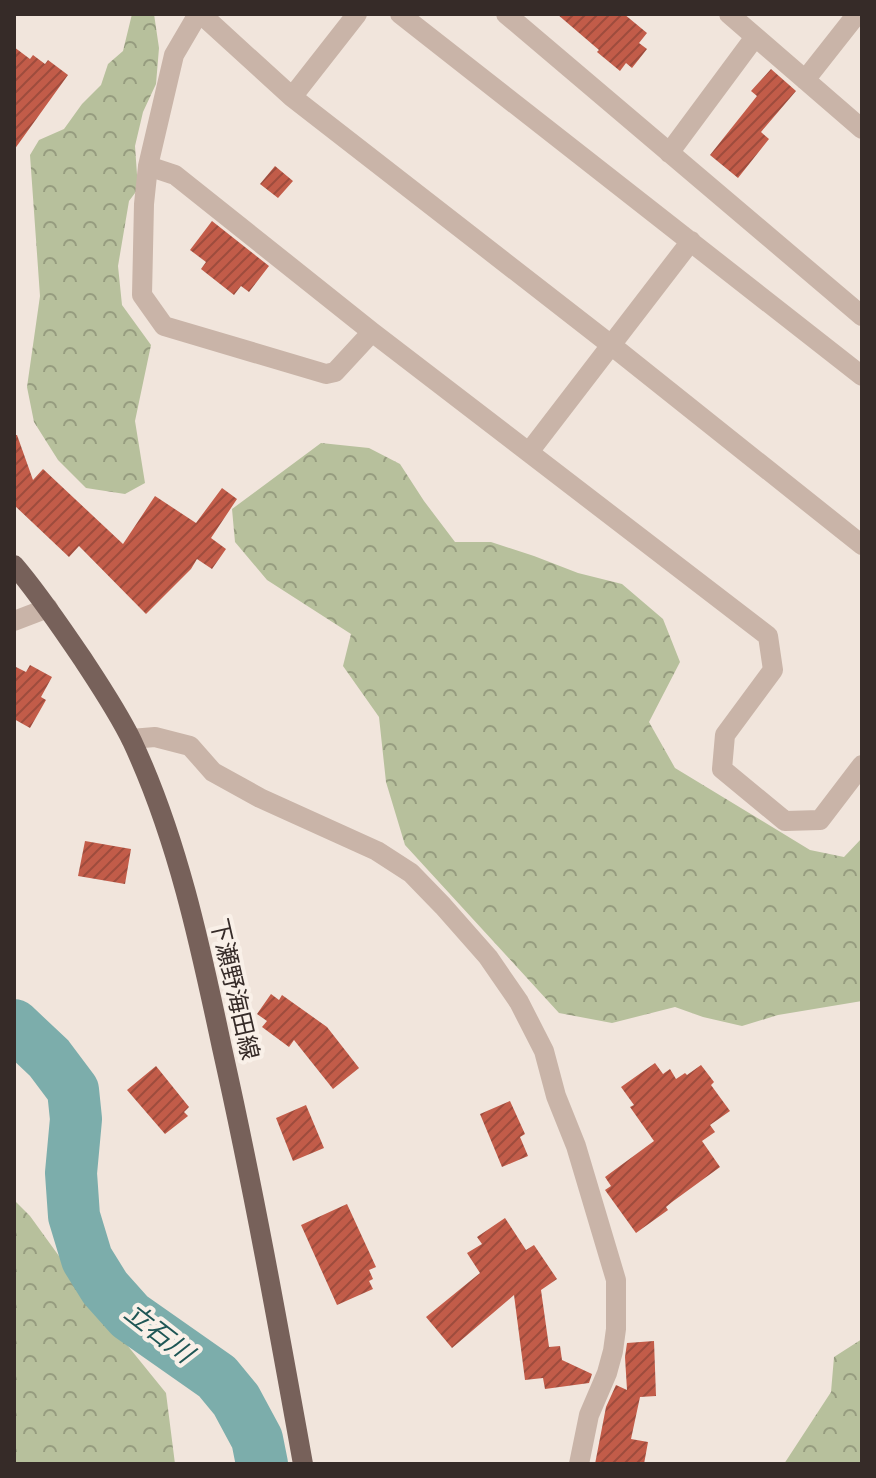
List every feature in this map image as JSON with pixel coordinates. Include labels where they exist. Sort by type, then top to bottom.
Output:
[{"type":"main road","name":"下瀬野海田線","points":[[14,565],[48,608],[100,685],[131,739],[161,811],[196,933],[240,1124],[303,1464]]},
{"type":"street","points":[[372,332],[335,372],[326,374],[164,326],[142,295],[148,166],[174,55],[200,14],[292,97],[862,545]]},
{"type":"street","points":[[292,97],[357,14]]},
{"type":"street","points":[[400,14],[862,376]]},
{"type":"street","points":[[506,14],[862,316]]},
{"type":"street","points":[[729,14],[862,129]]},
{"type":"street","points":[[805,80],[857,14]]},
{"type":"street","points":[[669,153],[755,37]]},
{"type":"street","points":[[148,166],[175,175],[372,332],[768,636],[773,670],[725,735],[722,769],[785,821],[820,820],[862,765]]},
{"type":"street","points":[[529,452],[691,241]]},
{"type":"street","points":[[14,621],[48,608]]},
{"type":"street","points":[[131,739],[155,737],[190,746],[213,772],[260,798],[377,851],[411,873],[488,957],[519,1002],[544,1051],[616,1280],[613,1351],[589,1415],[579,1464]]},
{"type":"green space","points":[[132,14],[154,14],[159,48],[156,84],[143,112],[135,146],[138,189],[129,201],[118,266],[122,305],[151,345],[135,421],[145,483],[125,494],[86,488],[58,460],[34,422],[27,387],[40,296],[30,155],[39,140],[64,129],[101,85],[108,64],[123,51]]},
{"type":"green space","points":[[321,443],[369,448],[400,464],[455,542],[491,542],[578,573],[622,584],[663,619],[680,662],[649,722],[675,768],[810,850],[844,857],[862,838],[862,1001],[778,1015],[742,1026],[675,1007],[612,1023],[559,1013],[405,845],[386,782],[379,717],[343,666],[351,634],[267,580],[235,542],[232,509]]},
{"type":"green space","points":[[14,1200],[30,1216],[93,1303],[166,1393],[175,1464],[14,1464]]},
{"type":"green space","points":[[862,1339],[862,1464],[784,1464],[831,1392],[834,1357]]},
{"type":"building","points":[[557,14],[624,14],[647,33],[639,43],[647,49],[632,68],[626,63],[620,71]]},
{"type":"building","points":[[14,47],[30,59],[33,55],[45,64],[48,60],[68,75],[14,150]]},
{"type":"building","points":[[771,69],[796,91],[761,132],[769,139],[738,178],[710,155],[757,96],[751,91]]},
{"type":"building","points":[[275,166],[293,181],[278,198],[260,184]]},
{"type":"building","points":[[212,221],[269,266],[249,292],[241,286],[234,295],[201,269],[206,262],[190,250]]},
{"type":"building","points":[[14,435],[17,435],[33,480],[43,469],[123,544],[155,496],[196,523],[222,488],[237,499],[211,538],[226,549],[212,569],[197,559],[146,614],[79,546],[69,557],[14,505]]},
{"type":"building","points":[[30,665],[52,677],[41,697],[46,700],[30,728],[14,719],[14,666],[26,672]]},
{"type":"building","points":[[85,841],[131,849],[125,884],[78,876]]},
{"type":"building","points":[[271,994],[279,1000],[282,995],[327,1027],[359,1068],[333,1089],[294,1040],[289,1047],[262,1027],[267,1021],[257,1014]]},
{"type":"building","points":[[655,1063],[663,1074],[670,1069],[676,1079],[701,1065],[730,1111],[710,1125],[715,1132],[702,1141],[720,1167],[636,1233],[605,1190],[611,1186],[605,1177],[654,1141],[630,1107],[634,1105],[621,1087]]},
{"type":"building","points":[[156,1066],[189,1107],[184,1112],[188,1116],[165,1134],[127,1090]]},
{"type":"building","points":[[510,1101],[525,1134],[520,1137],[528,1156],[502,1167],[480,1114]]},
{"type":"building","points":[[306,1105],[324,1148],[293,1161],[276,1118]]},
{"type":"building","points":[[347,1204],[376,1267],[369,1270],[373,1289],[337,1305],[301,1225]]},
{"type":"building","points":[[505,1218],[526,1250],[534,1245],[557,1279],[541,1290],[549,1347],[560,1346],[562,1360],[592,1374],[589,1383],[545,1389],[543,1378],[525,1380],[514,1295],[452,1348],[426,1317],[480,1273],[467,1253],[482,1244],[477,1237]]},
{"type":"building","points":[[654,1341],[656,1396],[640,1397],[631,1439],[648,1442],[644,1464],[595,1464],[606,1407],[616,1385],[627,1390],[627,1343]]},
{"type":"waterway","name":"立石川","points":[[14,1025],[49,1058],[73,1090],[76,1119],[71,1173],[74,1216],[87,1259],[105,1288],[130,1316],[217,1377],[236,1400],[257,1439],[262,1464]]}]
